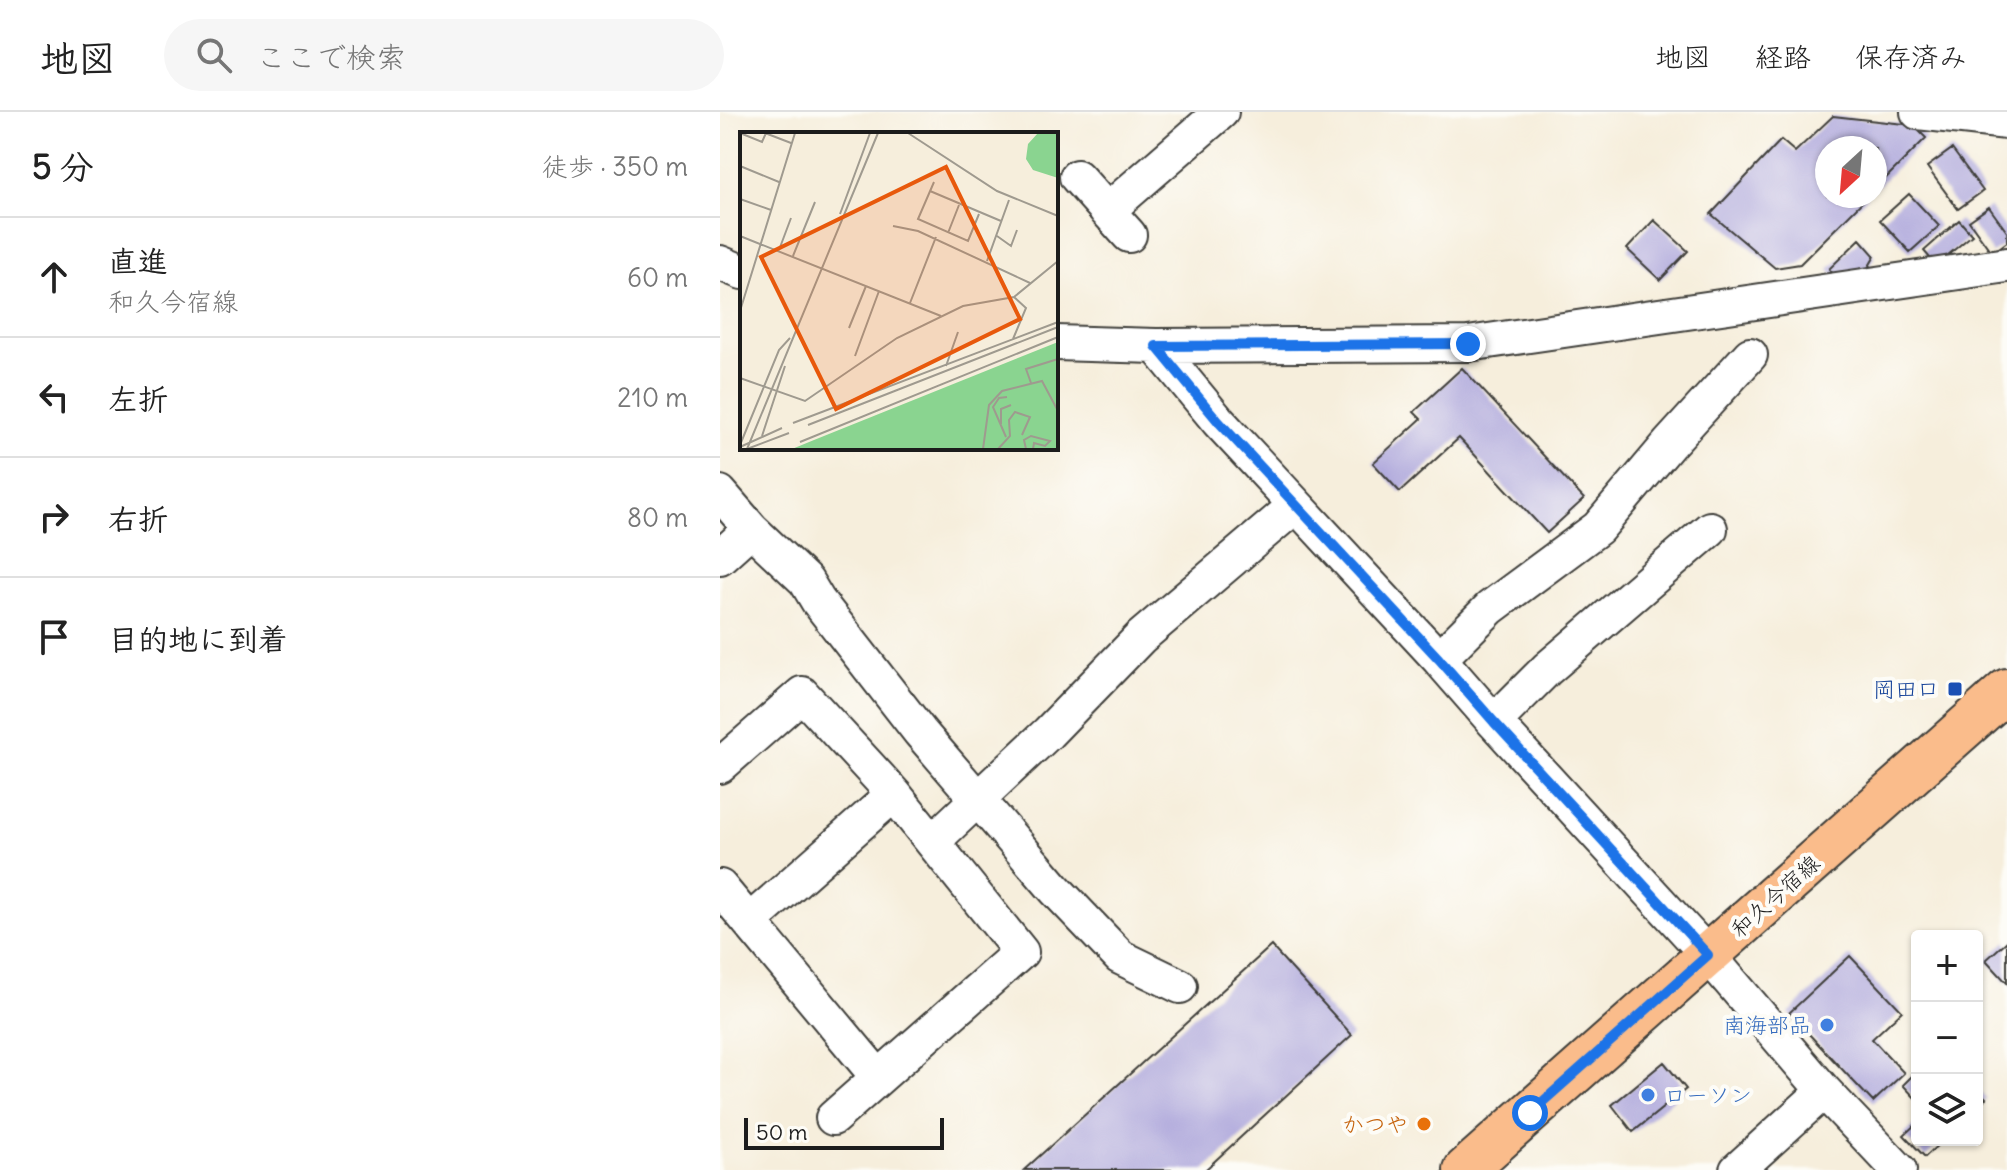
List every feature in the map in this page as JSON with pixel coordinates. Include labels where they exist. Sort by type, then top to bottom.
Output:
[{"type":"main road","name":"和久今宿線","points":[[1468,1169],[2007,690]]},
{"type":"street","points":[[1077,177],[1118,223],[1221,112]]},
{"type":"street","points":[[1918,112],[2007,122]]},
{"type":"street","points":[[720,263],[740,271]]},
{"type":"street","points":[[1058,343],[1156,346],[1468,344],[2007,265]]},
{"type":"street","points":[[1156,346],[1295,506],[1439,659],[1708,955],[1891,1167]]},
{"type":"street","points":[[1439,659],[1490,608],[1598,528],[1750,355]]},
{"type":"street","points":[[720,493],[751,529],[806,581],[818,601],[920,732],[1055,889],[1120,957],[1180,986]]},
{"type":"street","points":[[933,841],[1048,733],[1141,637],[1295,506]]},
{"type":"street","points":[[720,557],[751,529]]},
{"type":"street","points":[[1494,722],[1547,669],[1710,529]]},
{"type":"street","points":[[720,766],[802,694],[894,794],[1021,952],[833,1118]]},
{"type":"street","points":[[749,922],[894,794]]},
{"type":"street","points":[[720,887],[878,1077]]},
{"type":"street","points":[[1737,1170],[1824,1091]]},
{"type":"building","points":[[1833,116],[1913,125],[1926,138],[1887,177],[1887,136],[1815,136],[1815,208],[1856,208],[1800,264],[1775,268],[1711,214],[1781,140],[1795,152]]},
{"type":"building","points":[[1952,149],[1983,191],[1958,209],[1927,167]]},
{"type":"building","points":[[1909,194],[1939,226],[1910,252],[1880,220]]},
{"type":"building","points":[[1989,207],[2007,232],[2007,242],[1992,253],[1969,221]]},
{"type":"building","points":[[1654,220],[1688,251],[1660,280],[1627,249]]},
{"type":"building","points":[[1959,220],[1972,235],[1936,265],[1924,251]]},
{"type":"building","points":[[1860,239],[1875,256],[1865,273],[1836,277],[1829,269]]},
{"type":"building","points":[[1462,368],[1584,499],[1547,533],[1459,438],[1400,492],[1373,463],[1421,419],[1414,412]]},
{"type":"building","points":[[2007,941],[2007,983],[1986,960]]},
{"type":"building","points":[[1271,946],[1352,1035],[1205,1170],[1024,1170]]},
{"type":"building","points":[[1850,956],[1902,1011],[1872,1039],[1904,1073],[1873,1102],[1789,1013]]},
{"type":"building","points":[[1664,1062],[1686,1089],[1633,1132],[1612,1105]]},
{"type":"building","points":[[1911,1077],[1911,1094],[1903,1085]]},
{"type":"building","points":[[1911,1129],[1911,1142],[1904,1135]]},
{"type":"building","points":[[1914,1146],[1937,1146],[1925,1157]]},
{"type":"place","name":"岡田口","points":[[1955,689]]},
{"type":"place","name":"南海部品","points":[[1827,1025]]},
{"type":"place","name":"ローソン","points":[[1648,1095]]},
{"type":"place","name":"かつや","points":[[1424,1124]]},
{"type":"route","points":[[1468,344],[1156,346],[1295,506],[1439,659],[1708,955],[1530,1113]]}]
